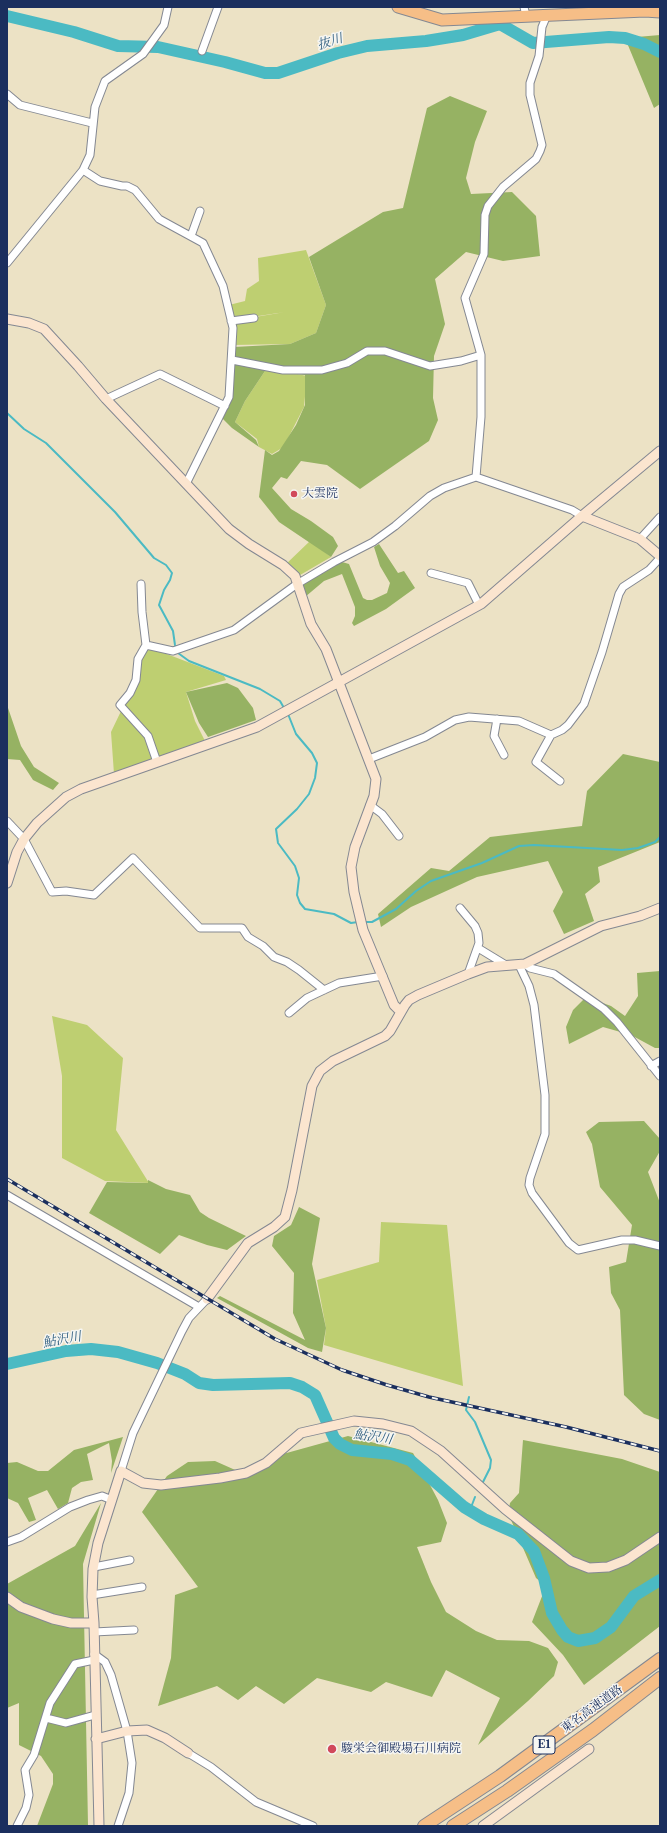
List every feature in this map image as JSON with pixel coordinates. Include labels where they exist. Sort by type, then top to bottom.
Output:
[{"type":"highway","name":"東名高速道路","points":[[424,1826],[500,1776],[660,1659]]},
{"type":"highway","name":"東名高速道路","points":[[452,1826],[507,1791],[593,1730],[660,1678]]},
{"type":"main road","points":[[398,7],[442,20],[525,11],[547,15],[648,9],[660,12]]},
{"type":"street","points":[[7,264],[83,170],[90,155],[92,123],[95,107],[105,81],[143,54],[157,37],[164,25],[168,7]]},
{"type":"street","points":[[202,51],[218,7]]},
{"type":"street","points":[[476,477],[481,417],[481,355],[465,298],[484,254],[485,215],[488,206],[503,187],[536,159],[542,145],[530,95],[530,83],[540,46],[542,27],[547,15]]},
{"type":"street","points":[[7,94],[20,105],[92,123]]},
{"type":"street","points":[[83,170],[100,181],[127,186],[135,190],[159,219],[203,243],[223,286],[233,328],[229,397],[186,484]]},
{"type":"street","points":[[191,236],[200,211]]},
{"type":"street","points":[[231,321],[254,318]]},
{"type":"street","points":[[7,319],[29,323],[44,329],[106,399],[229,529],[249,544],[283,565],[294,576],[311,624],[326,649],[339,681],[376,779],[374,796],[355,847],[351,868],[363,930],[394,1005],[400,1012]]},
{"type":"street","points":[[232,360],[283,370],[322,370],[347,363],[367,351],[386,351],[430,366],[481,355]]},
{"type":"street","points":[[106,399],[160,374],[225,406]]},
{"type":"street","points":[[7,883],[17,852],[24,839],[37,823],[66,797],[81,789],[257,727],[287,712],[339,681],[479,605],[660,451]]},
{"type":"street","points":[[146,645],[173,651],[234,630],[297,584],[334,562],[374,542],[430,496],[444,488],[476,477],[572,510],[582,516],[640,539],[660,557],[649,570],[623,587],[619,594],[602,652],[584,704],[568,725],[551,735],[536,762],[560,781]]},
{"type":"street","points":[[640,539],[660,516]]},
{"type":"street","points":[[431,573],[468,583],[479,605]]},
{"type":"street","points":[[141,584],[142,612],[146,645],[138,659],[135,682],[130,693],[120,705],[148,736],[157,762]]},
{"type":"street","points":[[369,759],[425,737],[455,720],[469,717],[518,722],[551,735]]},
{"type":"street","points":[[497,719],[494,736],[504,755]]},
{"type":"street","points":[[370,805],[382,814],[399,836]]},
{"type":"street","points":[[7,821],[24,839],[52,892],[66,891],[78,894],[94,895],[132,858],[200,928],[242,928],[248,937],[263,946],[274,957],[287,962],[324,990]]},
{"type":"street","points":[[460,908],[475,926],[478,933],[478,948],[468,974]]},
{"type":"street","points":[[98,1826],[92,1595],[94,1567],[98,1543],[133,1432],[189,1318],[207,1300],[248,1243],[274,1227],[285,1216],[292,1190],[312,1086],[320,1071],[333,1061],[385,1036],[390,1031],[400,1012],[409,1000],[487,967],[522,964],[602,926],[640,916],[660,908]]},
{"type":"street","points":[[478,948],[506,965]]},
{"type":"street","points":[[522,964],[530,968],[554,974],[604,1010],[617,1022],[660,1076]]},
{"type":"street","points":[[522,964],[534,1005],[545,1095],[545,1134],[530,1178],[529,1185],[532,1193],[569,1243],[578,1250],[622,1240],[635,1240],[660,1246]]},
{"type":"street","points":[[289,1013],[308,998],[339,984],[382,976]]},
{"type":"street","points":[[651,1066],[660,1061]]},
{"type":"street","points":[[7,1195],[199,1307]]},
{"type":"street","points":[[121,1472],[143,1483],[161,1485],[246,1473],[266,1463],[301,1433],[354,1421],[383,1424],[411,1431],[441,1451],[505,1509],[571,1560],[588,1568],[608,1567],[626,1560],[660,1537]]},
{"type":"street","points":[[7,1542],[21,1537],[70,1507],[102,1496],[112,1500]]},
{"type":"street","points":[[94,1567],[130,1560]]},
{"type":"street","points":[[92,1595],[142,1587]]},
{"type":"street","points":[[7,1597],[21,1607],[53,1619],[94,1628],[134,1630]]},
{"type":"street","points":[[17,1826],[26,1808],[28,1794],[25,1770],[34,1755],[50,1703],[75,1664],[94,1657],[105,1662],[111,1674],[127,1731],[132,1764],[129,1793],[118,1826]]},
{"type":"street","points":[[46,1718],[66,1723],[96,1715]]},
{"type":"street","points":[[96,1739],[127,1731],[148,1730],[165,1738],[211,1767],[256,1802],[313,1826]]},
{"type":"street","points":[[482,1826],[589,1749]]},
{"type":"green space","points":[[660,35],[660,104],[654,108],[625,38]]},
{"type":"green space","points":[[450,96],[487,111],[475,142],[466,178],[471,194],[512,192],[536,216],[540,256],[503,261],[466,252],[435,279],[445,324],[434,356],[433,398],[438,420],[429,441],[360,489],[327,465],[301,461],[287,479],[281,477],[272,488],[291,509],[333,537],[338,546],[331,557],[279,522],[259,497],[265,450],[272,455],[279,451],[296,425],[305,405],[305,375],[287,373],[267,368],[245,401],[235,422],[256,440],[259,447],[232,428],[221,417],[225,405],[234,347],[290,344],[316,333],[326,305],[309,257],[383,212],[403,208],[427,108]]},
{"type":"green space","points":[[306,250],[326,305],[316,333],[290,344],[233,345],[231,321],[285,312],[232,320],[229,305],[245,301],[247,289],[259,281],[258,258]]},
{"type":"green space","points":[[267,368],[307,376],[304,407],[282,448],[272,454],[259,447],[257,439],[235,422],[245,401]]},
{"type":"green space","points":[[310,541],[331,557],[295,578],[285,565]]},
{"type":"green space","points":[[379,544],[398,573],[404,571],[415,588],[386,609],[354,626],[352,623],[355,616],[355,607],[342,574],[324,581],[305,597],[301,582],[342,562],[349,564],[363,598],[372,600],[387,593],[390,583],[380,566],[374,547]]},
{"type":"green space","points":[[146,646],[224,676],[226,680],[186,692],[195,721],[206,743],[114,774],[111,732],[135,682],[138,664]]},
{"type":"green space","points":[[227,683],[238,688],[253,708],[256,720],[208,737],[199,723],[186,692]]},
{"type":"green space","points":[[7,705],[21,746],[34,767],[59,783],[53,790],[33,780],[20,760],[7,759]]},
{"type":"green space","points":[[623,754],[660,762],[660,842],[598,867],[600,882],[585,894],[594,921],[564,934],[553,911],[563,892],[548,861],[477,877],[411,907],[381,927],[378,914],[431,868],[449,871],[490,837],[582,826],[587,791]]},
{"type":"green space","points":[[660,971],[660,1048],[655,1048],[631,1035],[603,1027],[569,1044],[566,1027],[573,1010],[586,997],[611,1006],[625,1016],[638,996],[637,973]]},
{"type":"green space","points":[[52,1016],[87,1025],[123,1058],[116,1130],[149,1183],[105,1181],[62,1158],[62,1076]]},
{"type":"green space","points":[[644,1121],[660,1139],[660,1151],[648,1172],[660,1203],[660,1420],[644,1414],[624,1395],[620,1310],[611,1293],[609,1267],[626,1262],[632,1225],[600,1187],[592,1144],[586,1132],[599,1122]]},
{"type":"green space","points":[[148,1180],[166,1189],[190,1195],[200,1212],[246,1236],[227,1250],[179,1235],[160,1254],[89,1213],[107,1182],[148,1183]]},
{"type":"green space","points":[[299,1207],[320,1218],[312,1264],[326,1328],[322,1352],[308,1348],[217,1298],[220,1296],[305,1340],[293,1313],[294,1273],[272,1246],[274,1236],[291,1225]]},
{"type":"green space","points":[[381,1222],[447,1225],[463,1386],[324,1345],[326,1328],[317,1280],[379,1262]]},
{"type":"green space","points":[[348,1436],[413,1453],[438,1500],[447,1523],[441,1542],[417,1547],[431,1582],[446,1612],[476,1631],[497,1640],[529,1641],[548,1648],[558,1662],[554,1676],[478,1745],[500,1698],[446,1670],[432,1697],[386,1682],[371,1692],[317,1678],[284,1704],[256,1686],[238,1700],[217,1686],[158,1706],[171,1658],[175,1595],[198,1587],[142,1512],[167,1476],[188,1462],[215,1461],[242,1473],[283,1454]]},
{"type":"green space","points":[[123,1437],[111,1473],[112,1461],[109,1443],[87,1454],[93,1480],[81,1482],[72,1488],[68,1503],[58,1509],[47,1490],[28,1498],[36,1520],[29,1522],[18,1503],[7,1498],[7,1463],[17,1462],[38,1471],[48,1471],[74,1450]]},
{"type":"green space","points":[[523,1440],[622,1459],[660,1472],[660,1626],[584,1685],[563,1655],[532,1622],[546,1586],[536,1578],[508,1513],[510,1503],[519,1493]]},
{"type":"green space","points":[[101,1503],[83,1564],[88,1825],[37,1826],[53,1784],[53,1774],[41,1756],[19,1745],[19,1703],[7,1708],[7,1584],[75,1546]]},
{"type":"waterway","name":"抜川","points":[[7,16],[74,32],[118,46],[158,47],[225,62],[265,73],[278,73],[338,53],[367,46],[426,41],[463,35],[500,24],[533,43],[609,37],[625,38],[644,44],[660,52]]},
{"type":"waterway","points":[[7,413],[24,429],[46,443],[115,512],[154,558],[166,565],[172,573],[159,605],[173,631],[178,653],[189,661],[260,689],[280,701],[284,708]]},
{"type":"waterway","points":[[288,714],[296,734],[312,753],[317,763],[315,778],[309,794],[297,809],[276,829],[278,843],[295,866],[299,878],[297,895],[300,903],[305,909],[334,914],[351,923],[358,922]]},
{"type":"waterway","points":[[365,922],[372,922],[396,909],[416,891],[431,881],[482,863],[519,846],[534,845],[622,850],[638,848],[655,842],[660,837]]},
{"type":"waterway","name":"鮎沢川","points":[[7,1364],[66,1351],[91,1349],[118,1352],[157,1363],[185,1374],[199,1383],[213,1385],[290,1383],[302,1387],[315,1395],[334,1438],[340,1444],[352,1450],[392,1454],[410,1460],[464,1507],[484,1519],[518,1534],[534,1551],[544,1578],[552,1613],[568,1637],[578,1641],[595,1638],[611,1627],[634,1596],[660,1580]]},
{"type":"waterway","points":[[469,1397],[466,1410],[475,1422],[491,1460],[490,1468],[483,1482]]},
{"type":"waterway","points":[[470,1510],[475,1497]]},
{"type":"railway","points":[[7,1179],[275,1339],[342,1370],[429,1397],[566,1427],[660,1451]]},
{"type":"place","name":"大雲院","points":[[294,494]]},
{"type":"place","name":"駿栄会御殿場石川病院","points":[[332,1749]]}]
